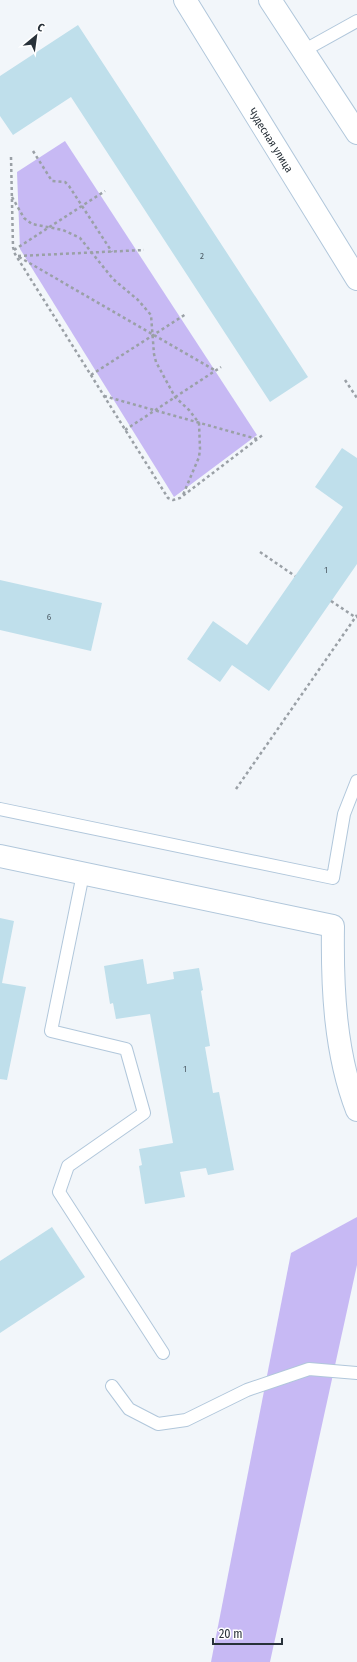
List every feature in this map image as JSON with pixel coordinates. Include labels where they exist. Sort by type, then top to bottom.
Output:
[{"type":"street","name":"Чудесная улица","points":[[184,0],[357,279]]},
{"type":"street","points":[[270,0],[357,133]]},
{"type":"street","points":[[0,856],[333,926],[332,966],[335,1011],[343,1061],[357,1110]]},
{"type":"lane","points":[[303,50],[357,21]]},
{"type":"lane","points":[[0,809],[333,878],[344,814],[357,781]]},
{"type":"lane","points":[[83,874],[51,1032],[126,1049],[144,1113],[68,1166],[59,1192],[163,1353]]},
{"type":"lane","points":[[112,1386],[129,1409],[158,1424],[186,1420],[246,1390],[310,1369],[357,1373]]},
{"type":"path","points":[[33,151],[52,181],[63,181],[67,183],[112,252]]},
{"type":"path","points":[[10,157],[14,250],[166,496],[174,500],[182,496],[264,434]]},
{"type":"path","points":[[14,250],[105,191]]},
{"type":"path","points":[[12,197],[28,222],[48,228],[64,230],[80,238],[113,279],[146,308],[152,320],[154,354],[156,362],[175,397],[189,410],[199,423],[199,457],[182,496]]},
{"type":"path","points":[[17,256],[144,250]]},
{"type":"path","points":[[17,256],[216,371]]},
{"type":"path","points":[[91,375],[186,314]]},
{"type":"path","points":[[125,430],[221,368]]},
{"type":"path","points":[[346,380],[357,398]]},
{"type":"path","points":[[104,396],[258,439]]},
{"type":"path","points":[[260,552],[295,576]]},
{"type":"path","points":[[236,789],[356,616],[331,601]]},
{"type":"shaded area","points":[[65,141],[257,435],[174,497],[20,249],[17,172]]},
{"type":"shaded area","points":[[357,1217],[357,1265],[270,1662],[211,1662],[291,1253]]},
{"type":"building","points":[[78,25],[308,377],[270,402],[71,97],[13,135],[0,116],[0,76]]},
{"type":"building","points":[[342,448],[357,458],[357,564],[269,691],[232,665],[220,682],[187,659],[213,621],[247,645],[343,507],[315,487]]},
{"type":"building","points":[[0,580],[102,603],[91,651],[0,630]]},
{"type":"building","points":[[0,918],[14,921],[2,983],[26,987],[7,1080],[0,1079]]},
{"type":"building","points":[[143,959],[147,984],[174,979],[173,972],[199,968],[203,990],[201,991],[210,1046],[205,1047],[213,1093],[219,1092],[234,1170],[208,1175],[206,1168],[180,1172],[185,1197],[145,1204],[139,1166],[142,1165],[139,1149],[173,1143],[150,1014],[116,1019],[113,1003],[110,1004],[104,966]]},
{"type":"building","points":[[52,1227],[85,1277],[0,1333],[0,1261]]}]
